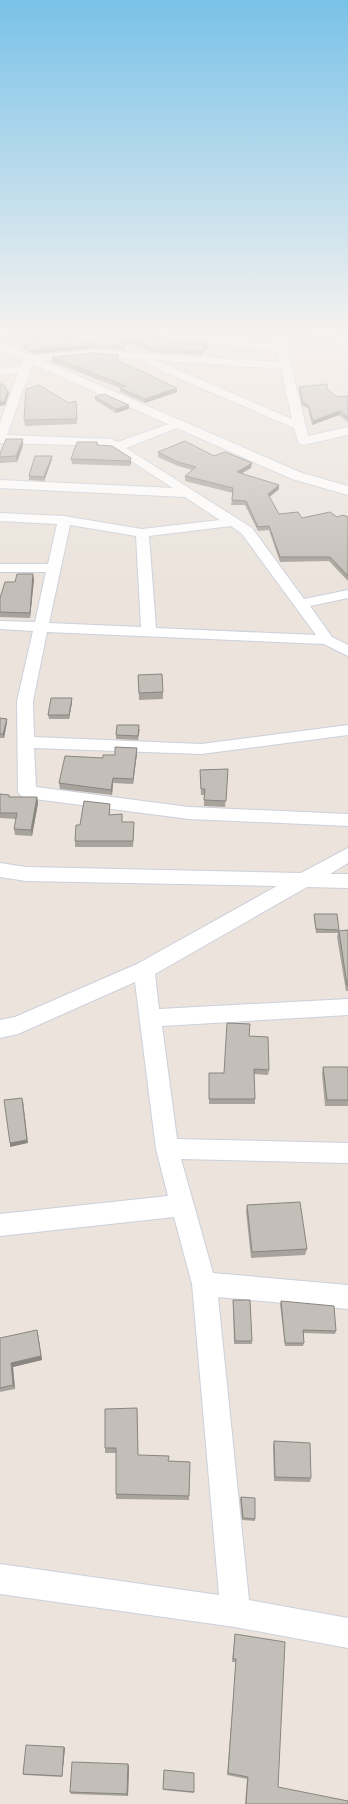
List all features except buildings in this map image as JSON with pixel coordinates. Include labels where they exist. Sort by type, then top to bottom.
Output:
[{"type":"street","points":[[9,414],[0,439],[111,443],[233,522],[247,532],[327,640]]},
{"type":"street","points":[[153,414],[297,476],[348,491]]},
{"type":"street","points":[[272,414],[299,426]]},
{"type":"street","points":[[296,414],[303,441],[348,431]]},
{"type":"street","points":[[117,447],[178,424]]},
{"type":"street","points":[[0,484],[189,493]]},
{"type":"street","points":[[0,517],[64,520],[142,533],[233,522]]},
{"type":"street","points":[[64,520],[26,701],[27,792],[189,813],[348,820]]},
{"type":"street","points":[[142,533],[149,632]]},
{"type":"street","points":[[0,568],[54,568]]},
{"type":"street","points":[[300,604],[348,594]]},
{"type":"street","points":[[0,624],[327,640],[348,651]]},
{"type":"street","points":[[26,742],[201,749],[348,730]]},
{"type":"street","points":[[0,1029],[18,1025],[144,970],[309,879],[348,855]]},
{"type":"street","points":[[0,870],[26,874],[348,881]]},
{"type":"street","points":[[144,970],[167,1149],[204,1284],[236,1612]]},
{"type":"street","points":[[150,1018],[348,1007]]},
{"type":"street","points":[[167,1149],[348,1153]]},
{"type":"street","points":[[0,1225],[182,1206]]},
{"type":"street","points":[[204,1284],[348,1298]]},
{"type":"street","points":[[0,1580],[236,1612],[348,1633]]}]
